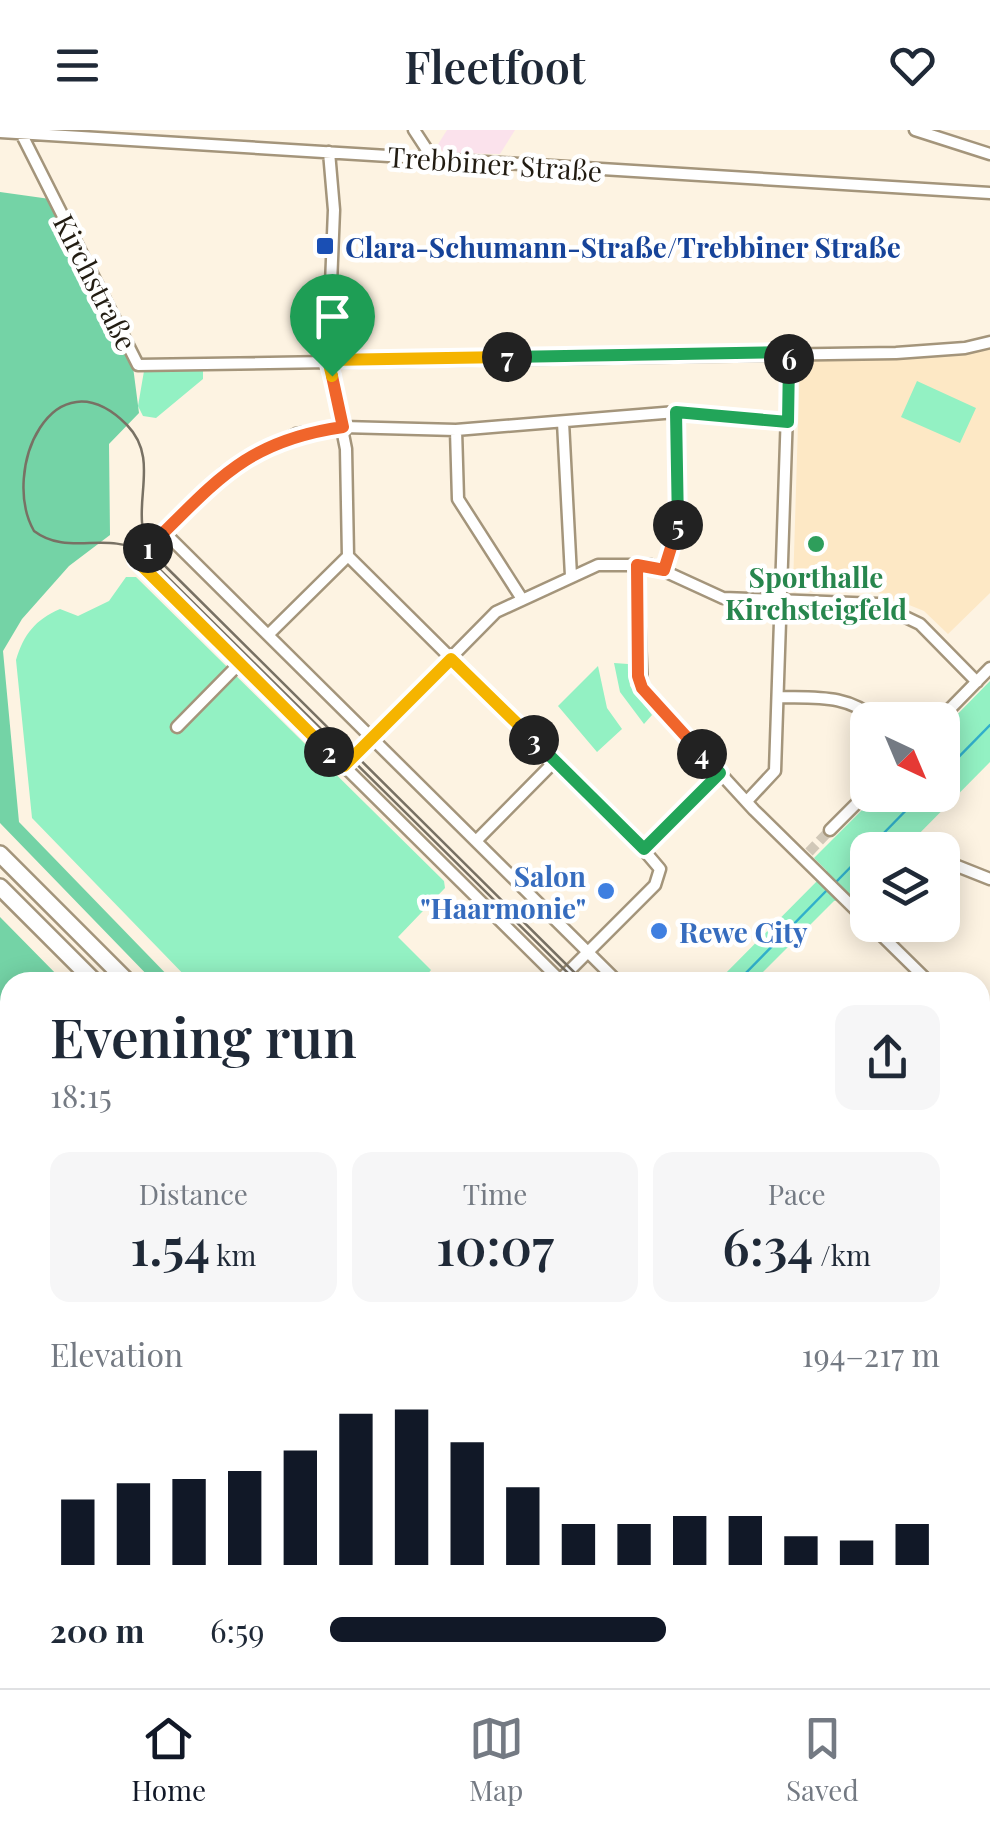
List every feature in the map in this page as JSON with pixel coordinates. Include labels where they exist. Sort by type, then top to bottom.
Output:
[{"type":"highway","points":[[0,854],[118,972]]},
{"type":"highway","points":[[0,887],[85,972]]},
{"type":"street","points":[[414,130],[433,159]]},
{"type":"street","points":[[915,130],[990,154]]},
{"type":"street","name":"Trebbiner Straße","points":[[0,132],[990,193]]},
{"type":"street","name":"Kirchstraße","points":[[21,133],[138,365],[896,353],[990,342]]},
{"type":"street","points":[[329,152],[334,210],[328,360],[343,427],[348,556],[655,860],[660,877],[569,972]]},
{"type":"street","points":[[747,801],[775,771],[790,352]]},
{"type":"street","points":[[550,972],[136,560],[225,472],[296,434],[343,427],[456,430],[676,412],[788,422]]},
{"type":"street","points":[[664,570],[678,534],[676,412]]},
{"type":"street","points":[[563,422],[571,576]]},
{"type":"street","points":[[456,430],[458,499],[522,599]]},
{"type":"street","points":[[164,532],[608,972]]},
{"type":"street","points":[[268,635],[348,556]]},
{"type":"street","points":[[344,766],[496,612],[598,564],[664,570],[712,596],[878,604],[920,624],[976,682]]},
{"type":"street","points":[[637,565],[642,688],[850,905]]},
{"type":"street","points":[[177,726],[240,662]]},
{"type":"street","points":[[957,702],[990,668]]},
{"type":"street","points":[[779,696],[852,702]]},
{"type":"street","points":[[476,841],[555,760]]},
{"type":"street","points":[[644,849],[720,773]]},
{"type":"street","points":[[830,830],[850,810]]},
{"type":"street","points":[[960,867],[990,879]]},
{"type":"street","points":[[888,942],[919,972]]},
{"type":"shaded area","points":[[447,130],[515,130],[500,154],[445,153],[437,146]]},
{"type":"shaded area","points":[[990,347],[990,593],[948,634],[924,611],[872,590],[793,587],[800,358],[923,358]]},
{"type":"green space","points":[[0,192],[50,199],[132,359],[139,413],[109,444],[110,535],[69,566],[22,619],[3,651],[19,822],[164,972],[144,972],[0,823]]},
{"type":"green space","points":[[203,369],[203,379],[156,418],[143,416],[138,406],[144,371]]},
{"type":"green space","points":[[917,381],[976,408],[960,443],[901,417]]},
{"type":"green space","points":[[126,577],[136,577],[444,881],[445,888],[398,937],[429,972],[181,972],[32,818],[16,660],[19,651],[32,629],[60,609],[78,616],[109,601]]},
{"type":"green space","points":[[614,663],[628,664],[630,686],[652,715],[644,724],[620,692]]},
{"type":"green space","points":[[598,666],[607,708],[622,729],[597,752],[558,706]]},
{"type":"green space","points":[[990,681],[990,762],[960,792],[960,712]]},
{"type":"green space","points":[[860,812],[941,812],[921,832],[850,832],[850,895],[834,901],[763,972],[727,972],[827,871],[814,858]]},
{"type":"green space","points":[[0,917],[54,972],[0,972]]},
{"type":"waterway","points":[[960,756],[990,725]]},
{"type":"waterway","points":[[836,882],[904,812]]},
{"type":"waterway","points":[[747,972],[830,887]]},
{"type":"tunnel","points":[[809,852],[830,830]]},
{"type":"tram line","points":[[567,972],[143,553],[116,544],[60,542],[34,531],[25,506],[24,479],[29,452],[40,428],[56,410],[76,402],[100,406],[127,425],[143,456],[142,523],[154,555],[574,972]]},
{"type":"place","name":"Clara-Schumann-Straße/Trebbiner Straße","points":[[325,246]]},
{"type":"place","name":"Sporthalle Kirchsteigfeld","points":[[816,544]]},
{"type":"place","name":"Salon \"Haarmonie\"","points":[[606,891]]},
{"type":"place","name":"Rewe City","points":[[659,931]]},
{"type":"route","points":[[790,352],[788,422],[676,412],[678,534],[664,570],[637,565],[638,676],[642,688],[664,715],[720,773],[644,849],[451,659],[344,766],[136,560],[225,472],[253,454],[296,434],[343,427],[332,376],[328,360],[790,352]]}]
